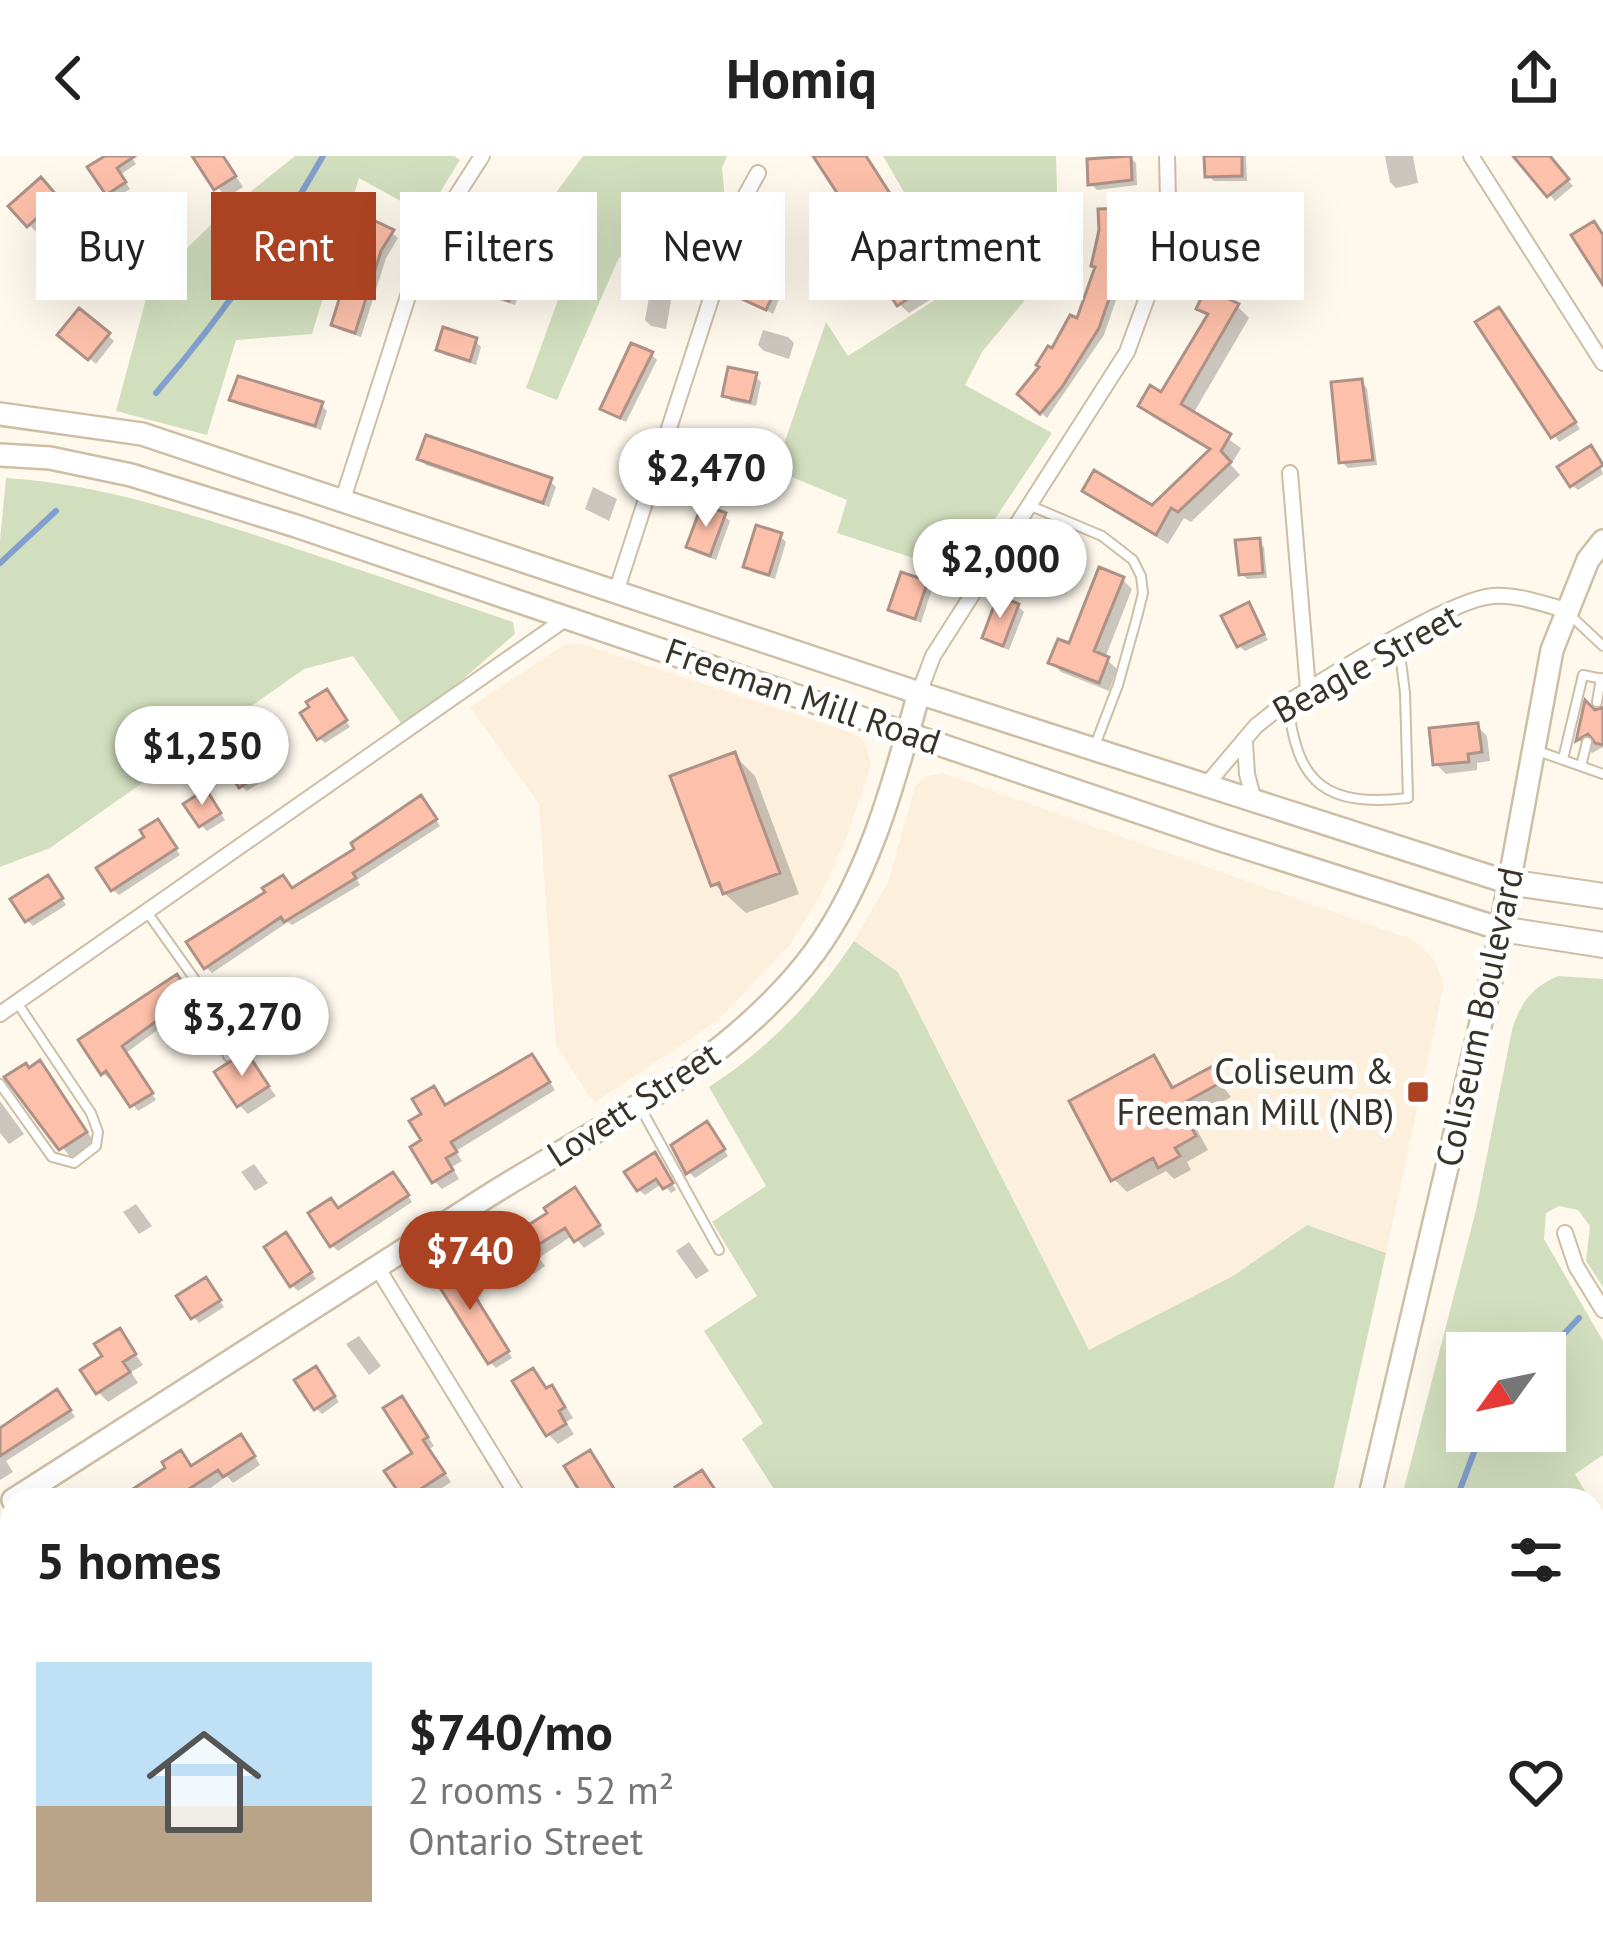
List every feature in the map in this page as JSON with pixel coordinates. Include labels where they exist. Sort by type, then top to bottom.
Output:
[{"type":"highway","name":"Freeman Mill Road","points":[[1508,882],[1603,896]]},
{"type":"highway","name":"Freeman Mill Road","points":[[1501,929],[1603,944]]},
{"type":"main road","name":"Freeman Mill Road","points":[[0,414],[142,434],[919,693],[1508,882]]},
{"type":"main road","name":"Freeman Mill Road","points":[[0,455],[50,458],[130,475],[568,616],[1215,838],[1501,929]]},
{"type":"main road","name":"Coliseum Boulevard","points":[[1372,1488],[1501,929],[1552,650],[1589,558],[1603,541]]},
{"type":"main road","name":"Lovett Street","points":[[32,1488],[638,1103],[744,1029],[814,953],[834,924],[867,855],[919,693]]},
{"type":"street","points":[[343,499],[418,265],[482,156]]},
{"type":"street","points":[[919,693],[933,656],[1127,352],[1162,257],[1167,156]]},
{"type":"street","points":[[1471,156],[1603,363]]},
{"type":"street","points":[[617,590],[743,200],[758,173]]},
{"type":"street","points":[[1290,473],[1308,689]]},
{"type":"street","name":"Beagle Street","points":[[1207,784],[1256,726],[1308,689],[1398,638],[1491,596],[1566,610]]},
{"type":"street","points":[[0,1014],[568,616]]},
{"type":"street","name":"Beagle Street","points":[[1245,743],[1254,801]]},
{"type":"street","points":[[1565,1233],[1576,1266],[1603,1310]]},
{"type":"street","points":[[376,1267],[513,1488]]},
{"type":"lane","points":[[1028,505],[1102,536],[1133,560],[1141,576],[1143,593],[1137,617],[1093,750]]},
{"type":"lane","points":[[1566,610],[1603,646]]},
{"type":"lane","points":[[1288,702],[1292,737],[1306,769],[1323,789],[1365,802],[1408,798],[1398,638]]},
{"type":"lane","points":[[1563,759],[1582,675],[1602,678],[1597,702]]},
{"type":"lane","points":[[1581,766],[1587,742]]},
{"type":"lane","points":[[1533,749],[1603,775]]},
{"type":"lane","points":[[148,912],[201,988],[228,1055]]},
{"type":"lane","points":[[0,1084],[52,1157],[74,1162],[96,1145],[98,1132],[91,1113],[17,1002]]},
{"type":"lane","points":[[638,1103],[719,1250]]},
{"type":"shaded area","points":[[579,643],[855,734],[865,742],[871,765],[846,839],[790,945],[717,1021],[594,1103],[556,1045],[539,804],[470,707],[564,645]]},
{"type":"shaded area","points":[[943,773],[1413,940],[1433,958],[1444,984],[1386,1253],[1307,1225],[1233,1276],[1089,1351],[899,972],[854,941],[889,880],[915,786]]},
{"type":"green space","points":[[295,156],[454,156],[460,160],[440,192],[400,192],[400,201],[359,178],[355,192],[250,192]]},
{"type":"green space","points":[[583,156],[727,156],[722,168],[724,192],[621,192],[621,257],[557,400],[526,388],[558,300],[597,300],[597,192],[556,192]]},
{"type":"green space","points":[[883,156],[1056,156],[1057,192],[904,192]]},
{"type":"green space","points":[[211,225],[211,300],[322,300],[312,334],[236,340],[207,435],[116,411],[146,300],[187,300],[187,248]]},
{"type":"green space","points":[[935,300],[1025,300],[982,352],[965,385],[1052,433],[959,573],[837,533],[847,500],[775,470],[826,322],[848,356]]},
{"type":"green space","points":[[6,478],[102,492],[196,517],[513,622],[515,634],[448,692],[401,723],[353,656],[304,669],[50,848],[0,867],[0,540]]},
{"type":"green space","points":[[854,941],[898,972],[1089,1350],[1233,1276],[1307,1225],[1386,1253],[1334,1488],[773,1488],[742,1439],[763,1423],[704,1331],[757,1296],[712,1222],[766,1186],[709,1087],[752,1056],[823,984]]},
{"type":"green space","points":[[1558,976],[1603,979],[1603,1287],[1586,1261],[1590,1226],[1578,1210],[1559,1206],[1546,1213],[1544,1239],[1603,1341],[1603,1455],[1575,1474],[1583,1488],[1404,1488],[1476,1210],[1512,1030],[1528,997]]},
{"type":"building","points":[[105,156],[135,156],[117,168],[126,182],[111,192],[104,192],[87,167]]},
{"type":"building","points":[[192,156],[223,156],[236,176],[214,190]]},
{"type":"building","points":[[813,156],[866,156],[889,192],[836,192]]},
{"type":"building","points":[[1131,156],[1132,180],[1088,185],[1087,159]]},
{"type":"building","points":[[1204,156],[1242,156],[1242,176],[1205,177]]},
{"type":"building","points":[[1513,156],[1550,156],[1569,179],[1547,197]]},
{"type":"building","points":[[41,177],[54,192],[36,192],[36,219],[27,227],[8,206]]},
{"type":"building","points":[[1098,209],[1107,209],[1109,300],[1099,328],[1040,414],[1017,394],[1070,315],[1077,318],[1095,267],[1091,266]]},
{"type":"building","points":[[376,221],[394,230],[376,267]]},
{"type":"building","points":[[1594,221],[1603,235],[1603,285],[1571,235]]},
{"type":"building","points":[[339,300],[365,300],[355,333],[331,325]]},
{"type":"building","points":[[744,300],[771,300],[766,310]]},
{"type":"building","points":[[1200,300],[1239,304],[1181,404],[1231,434],[1221,451],[1231,462],[1178,512],[1171,508],[1156,535],[1082,491],[1094,470],[1152,505],[1210,449],[1138,406],[1150,385],[1161,392],[1208,314],[1196,309]]},
{"type":"building","points":[[1499,307],[1576,422],[1551,438],[1475,322]]},
{"type":"building","points":[[79,308],[110,333],[88,360],[57,335]]},
{"type":"building","points":[[443,327],[477,338],[470,361],[436,350]]},
{"type":"building","points":[[631,343],[653,352],[620,418],[600,409]]},
{"type":"building","points":[[728,367],[757,373],[750,402],[722,396]]},
{"type":"building","points":[[238,376],[323,402],[315,426],[229,400]]},
{"type":"building","points":[[1362,379],[1373,460],[1339,463],[1331,382]]},
{"type":"building","points":[[711,434],[735,440],[727,471],[704,465]]},
{"type":"building","points":[[426,435],[552,478],[543,503],[417,459]]},
{"type":"building","points":[[1591,445],[1603,465],[1570,487],[1557,467]]},
{"type":"building","points":[[702,504],[726,513],[710,556],[686,547]]},
{"type":"building","points":[[756,525],[782,533],[769,575],[743,567]]},
{"type":"building","points":[[1260,538],[1263,573],[1239,575],[1235,540]]},
{"type":"building","points":[[1099,567],[1124,577],[1094,651],[1109,657],[1099,683],[1048,663],[1058,639],[1069,643]]},
{"type":"building","points":[[901,572],[928,581],[915,619],[888,610]]},
{"type":"building","points":[[998,595],[1019,604],[1003,646],[982,638]]},
{"type":"building","points":[[1249,602],[1264,634],[1237,647],[1221,616]]},
{"type":"building","points":[[327,689],[347,720],[317,740],[300,713],[309,707],[306,702]]},
{"type":"building","points":[[1585,700],[1595,710],[1603,707],[1603,745],[1588,734],[1576,741]]},
{"type":"building","points":[[1478,723],[1482,752],[1468,754],[1469,762],[1433,765],[1429,728]]},
{"type":"building","points":[[248,747],[264,771],[239,788],[223,763]]},
{"type":"building","points":[[735,752],[780,873],[723,894],[719,883],[711,886],[670,776]]},
{"type":"building","points":[[206,789],[221,813],[199,827],[183,804]]},
{"type":"building","points":[[421,795],[437,819],[353,873],[356,878],[284,922],[281,917],[204,969],[186,942],[265,892],[262,888],[283,875],[292,888],[354,849],[351,843]]},
{"type":"building","points":[[158,819],[177,848],[111,891],[96,868],[144,837],[140,830]]},
{"type":"building","points":[[48,875],[63,898],[25,922],[10,899]]},
{"type":"building","points":[[177,974],[191,996],[122,1046],[153,1093],[130,1107],[78,1040]]},
{"type":"building","points":[[246,1051],[269,1086],[237,1107],[214,1072]]},
{"type":"building","points":[[532,1054],[550,1082],[451,1142],[457,1152],[446,1158],[453,1170],[432,1183],[410,1147],[421,1140],[409,1121],[421,1114],[412,1099],[434,1086],[445,1105]]},
{"type":"building","points":[[1154,1055],[1172,1088],[1211,1067],[1220,1083],[1180,1105],[1196,1136],[1175,1148],[1180,1156],[1158,1168],[1153,1158],[1111,1181],[1069,1101]]},
{"type":"building","points":[[40,1060],[87,1132],[59,1150],[4,1077]]},
{"type":"building","points":[[707,1121],[725,1149],[686,1174],[671,1145]]},
{"type":"building","points":[[655,1152],[673,1183],[663,1189],[656,1179],[637,1191],[624,1172]]},
{"type":"building","points":[[393,1172],[409,1195],[330,1247],[308,1213],[331,1198],[338,1208]]},
{"type":"building","points":[[575,1187],[600,1225],[574,1242],[565,1228],[533,1248],[539,1257],[523,1268],[505,1240],[547,1213],[544,1208]]},
{"type":"building","points":[[286,1232],[312,1272],[290,1287],[264,1247]]},
{"type":"building","points":[[453,1261],[509,1351],[488,1364],[432,1275]]},
{"type":"building","points":[[206,1277],[221,1300],[191,1319],[176,1296]]},
{"type":"building","points":[[120,1328],[136,1354],[123,1362],[130,1372],[96,1394],[80,1370],[102,1356],[94,1344]]},
{"type":"building","points":[[316,1366],[335,1396],[314,1410],[294,1380]]},
{"type":"building","points":[[533,1368],[546,1388],[552,1385],[565,1407],[559,1411],[566,1424],[546,1436],[512,1381]]},
{"type":"building","points":[[57,1389],[71,1410],[0,1456],[0,1428]]},
{"type":"building","points":[[402,1396],[445,1473],[422,1488],[396,1488],[384,1471],[412,1453],[383,1408]]},
{"type":"building","points":[[241,1434],[255,1456],[223,1477],[218,1470],[190,1488],[134,1488],[165,1468],[162,1462],[181,1450],[191,1466]]},
{"type":"building","points":[[590,1450],[614,1488],[578,1488],[564,1466]]},
{"type":"building","points":[[702,1470],[714,1488],[676,1488]]},
{"type":"waterway","points":[[156,393],[245,279],[323,156]]},
{"type":"waterway","points":[[0,563],[56,511]]},
{"type":"waterway","points":[[1566,1332],[1579,1318]]},
{"type":"waterway","points":[[1461,1488],[1474,1452]]},
{"type":"place","name":"Coliseum & Freeman Mill (NB)","points":[[1418,1092]]}]
